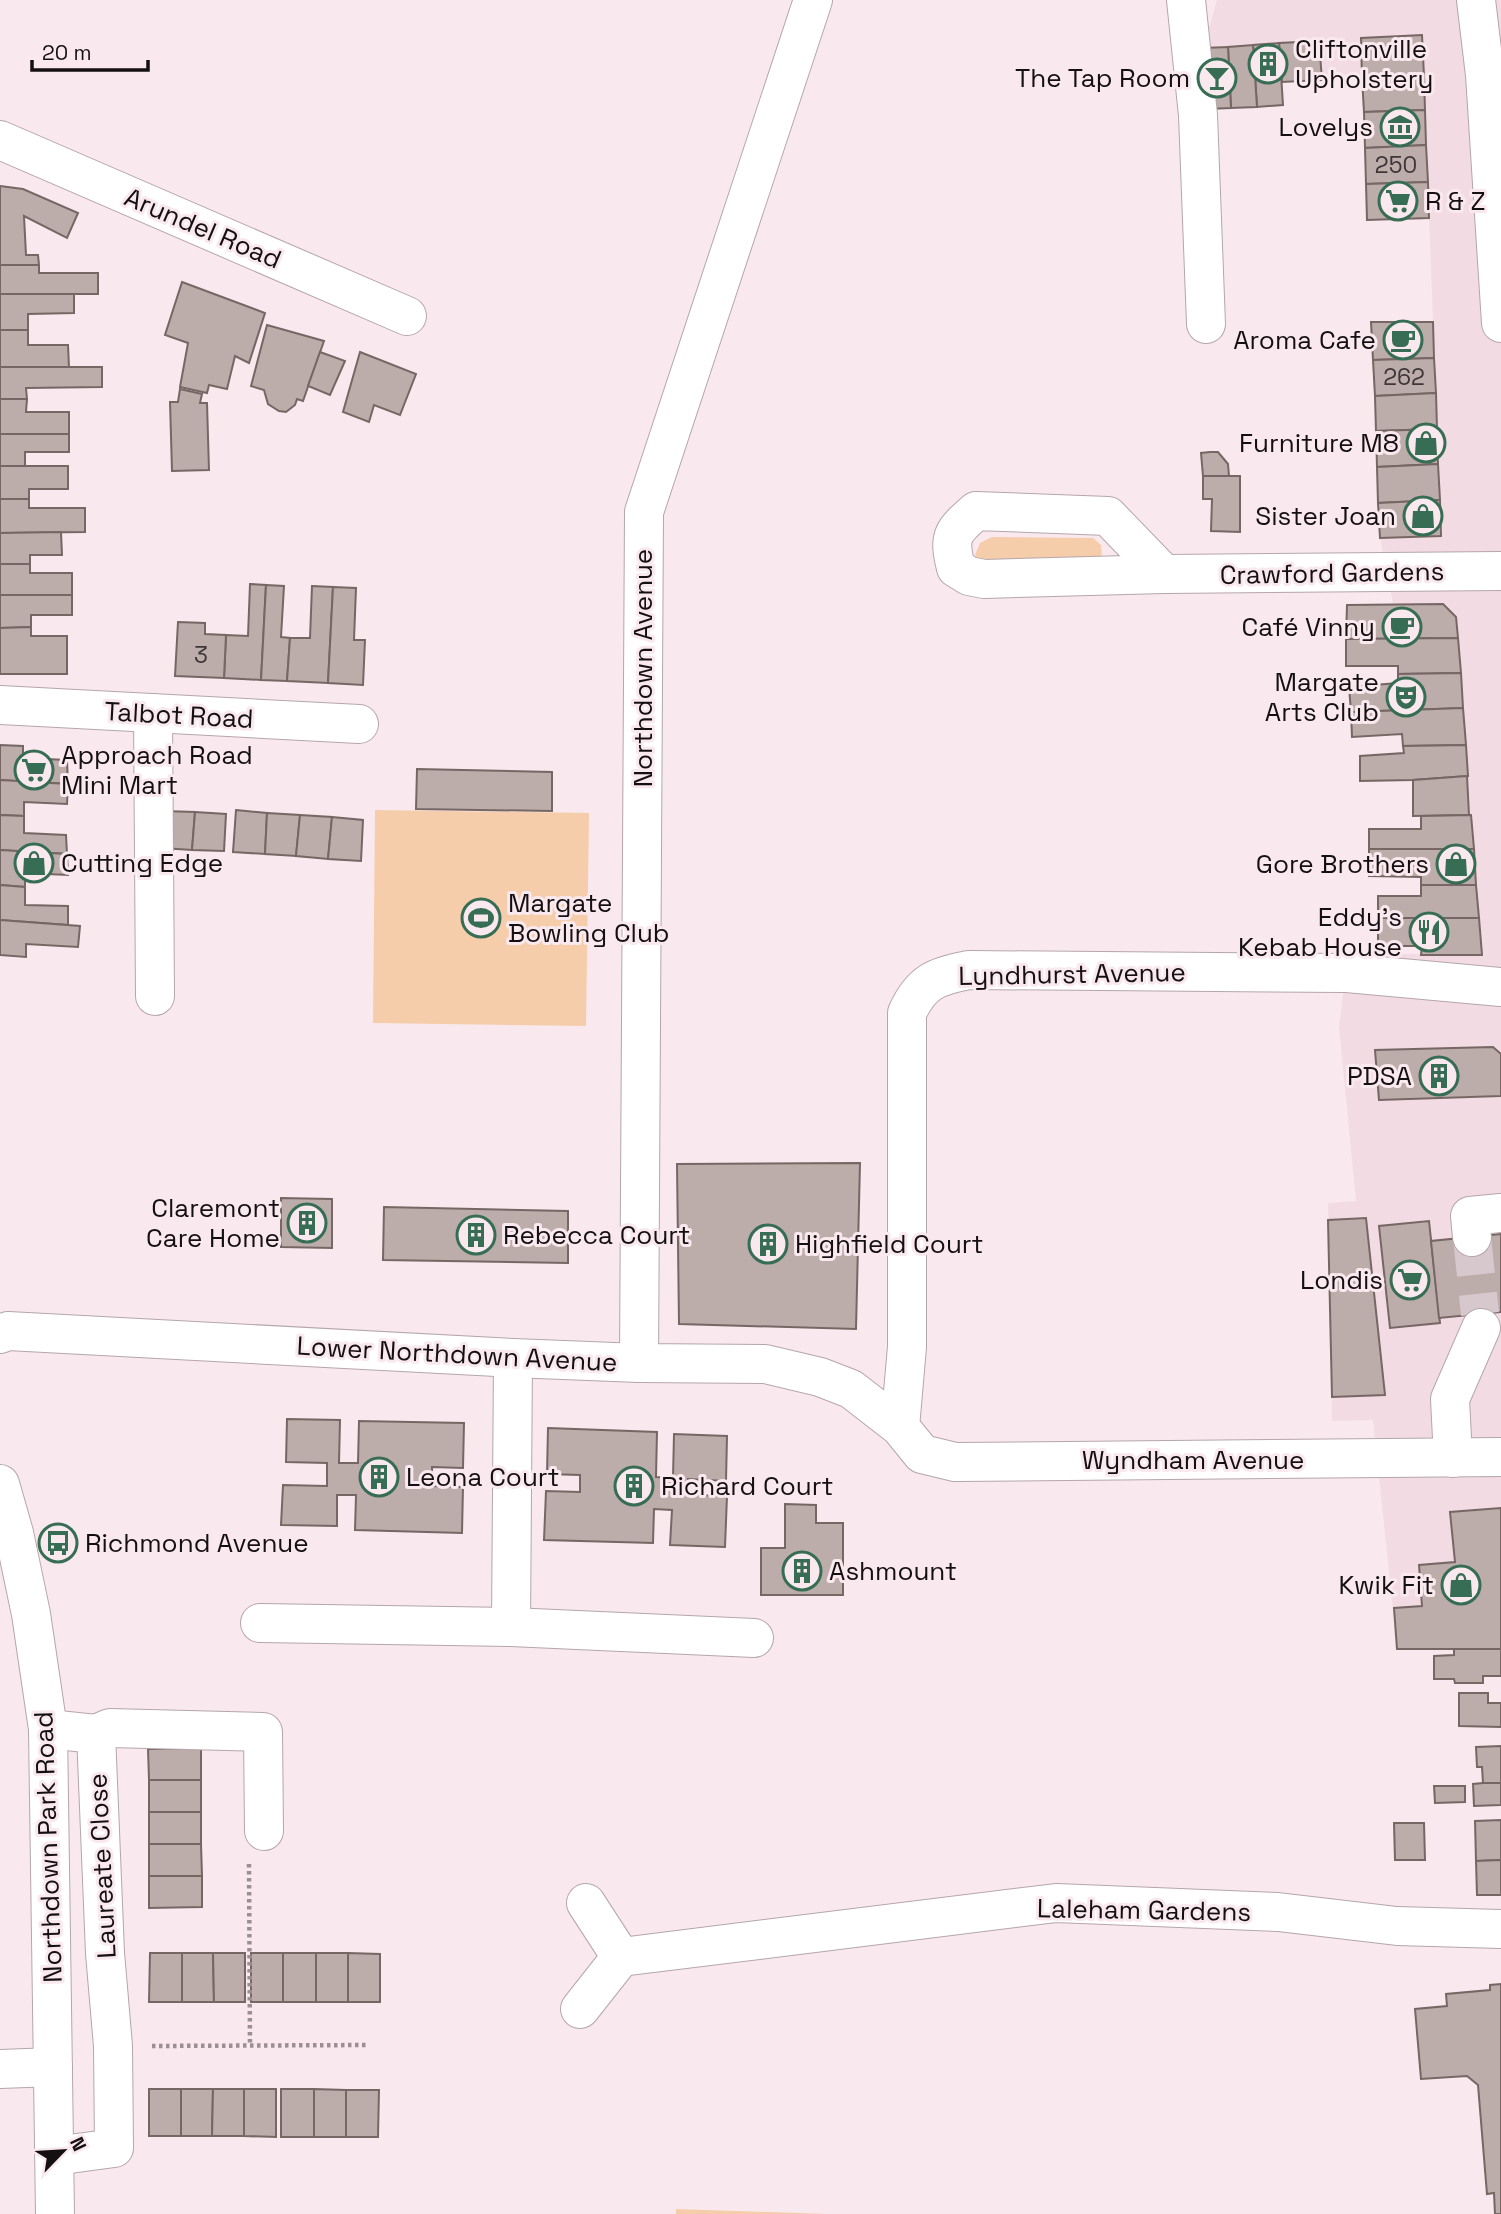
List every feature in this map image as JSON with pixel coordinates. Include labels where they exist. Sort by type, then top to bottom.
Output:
[{"type":"street","name":"Northdown Avenue","points":[[639,1363],[644,512],[813,0]]},
{"type":"street","points":[[1185,0],[1198,115],[1206,324]]},
{"type":"street","points":[[1481,1],[1501,323]]},
{"type":"street","name":"Arundel Road","points":[[0,141],[407,316]]},
{"type":"street","name":"Crawford Gardens","points":[[1164,575],[1108,516],[976,511],[956,528],[951,547],[956,568],[969,576],[984,579],[1501,571]]},
{"type":"street","name":"Talbot Road","points":[[0,705],[359,724]]},
{"type":"street","points":[[153,713],[155,996]]},
{"type":"street","name":"Lyndhurst Avenue","points":[[900,1427],[907,1346],[906,1013],[916,994],[931,982],[952,973],[969,970],[1347,974],[1501,987]]},
{"type":"street","points":[[1472,1237],[1470,1216],[1501,1213]]},
{"type":"street","points":[[1453,1458],[1450,1399],[1487,1322]]},
{"type":"street","name":"Lower Northdown Avenue","points":[[0,1334],[8,1331],[639,1363],[765,1364],[820,1377],[850,1390],[900,1427]]},
{"type":"street","points":[[511,1627],[513,1358]]},
{"type":"street","name":"Wyndham Avenue","points":[[900,1427],[922,1454],[956,1462],[1501,1457]]},
{"type":"street","name":"Northdown Park Road","points":[[0,1484],[7,1535],[30,1614],[48,1729],[55,2214]]},
{"type":"street","points":[[260,1623],[511,1627],[754,1638]]},
{"type":"street","points":[[96,1734],[110,1728],[263,1732],[264,1830]]},
{"type":"street","name":"Laureate Close","points":[[48,1729],[96,1734],[105,1953],[113,2046],[114,2147],[55,2156]]},
{"type":"street","points":[[580,2009],[621,1957],[586,1903]]},
{"type":"street","name":"Laleham Gardens","points":[[621,1957],[1056,1903],[1278,1912],[1396,1926],[1501,1929]]},
{"type":"street","points":[[0,2069],[52,2067]]},
{"type":"path","points":[[250,2046],[248,1838],[264,1830]]},
{"type":"path","points":[[113,2046],[369,2045]]},
{"type":"shaded area","points":[[1217,0],[1501,0],[1501,1649],[1397,1649],[1373,1420],[1332,1421],[1328,1203],[1356,1201],[1339,1027],[1348,954],[1421,954],[1421,816],[1413,816],[1413,780],[1404,753],[1393,604],[1380,538],[1371,323],[1433,322],[1429,219],[1367,220],[1362,78],[1283,82],[1283,105],[1206,109],[1203,48]]},
{"type":"shaded area","points":[[992,537],[1093,538],[1101,545],[1102,559],[983,566],[975,555],[980,543]]},
{"type":"shaded area","name":"Margate Bowling Club","points":[[375,810],[589,813],[586,1026],[373,1023]]},
{"type":"shaded area","points":[[676,2209],[827,2214],[676,2214]]},
{"type":"building","points":[[1422,35],[1424,76],[1362,78],[1361,38]]},
{"type":"building","points":[[1319,41],[1322,80],[1282,82],[1279,43]]},
{"type":"building","name":"Cliftonville Upholstery","points":[[1279,43],[1283,105],[1257,107],[1253,45]]},
{"type":"building","points":[[1253,45],[1257,107],[1231,108],[1228,47]]},
{"type":"building","name":"The Tap Room","points":[[1228,47],[1231,108],[1206,109],[1203,48]]},
{"type":"building","points":[[1424,76],[1425,110],[1364,112],[1362,78]]},
{"type":"building","points":[[1425,110],[1426,145],[1365,148],[1364,112]]},
{"type":"building","points":[[1426,145],[1428,182],[1366,184],[1365,148]]},
{"type":"building","name":"R & Z","points":[[1428,182],[1429,218],[1367,220],[1366,184]]},
{"type":"building","points":[[0,186],[23,189],[78,213],[67,238],[24,216],[26,255],[38,255],[39,265],[0,265]]},
{"type":"building","points":[[0,265],[39,265],[39,273],[98,273],[98,294],[0,294]]},
{"type":"building","points":[[182,282],[265,313],[249,363],[235,356],[227,389],[209,385],[207,393],[180,387],[188,343],[165,335]]},
{"type":"building","points":[[0,294],[74,294],[74,313],[28,314],[28,330],[0,330]]},
{"type":"building","name":"Aroma Cafe","points":[[1371,322],[1433,322],[1434,358],[1373,360]]},
{"type":"building","points":[[267,325],[324,341],[303,401],[297,399],[295,405],[286,412],[268,404],[264,390],[251,386]]},
{"type":"building","points":[[0,330],[28,330],[28,345],[68,345],[69,367],[0,367]]},
{"type":"building","points":[[320,352],[345,361],[330,395],[308,386]]},
{"type":"building","points":[[360,352],[416,374],[400,415],[374,405],[369,422],[343,412]]},
{"type":"building","points":[[1434,358],[1436,393],[1375,396],[1373,360]]},
{"type":"building","points":[[0,367],[102,367],[102,387],[26,388],[27,399],[0,399]]},
{"type":"building","points":[[180,389],[202,394],[200,403],[207,403],[209,470],[172,471],[170,402],[178,402]]},
{"type":"building","points":[[1436,393],[1437,429],[1376,431],[1375,396]]},
{"type":"building","points":[[0,399],[27,399],[26,412],[69,412],[69,434],[0,434]]},
{"type":"building","points":[[1437,429],[1438,464],[1377,467],[1376,431]]},
{"type":"building","points":[[0,434],[69,434],[69,452],[25,452],[25,466],[0,466]]},
{"type":"building","points":[[1218,452],[1228,464],[1229,476],[1203,476],[1201,453]]},
{"type":"building","points":[[1438,464],[1440,500],[1378,503],[1377,467]]},
{"type":"building","points":[[0,466],[68,466],[68,489],[29,489],[29,499],[0,499]]},
{"type":"building","points":[[1203,476],[1240,476],[1240,532],[1211,531],[1212,499],[1203,499]]},
{"type":"building","points":[[0,499],[29,499],[29,508],[85,508],[85,532],[0,533]]},
{"type":"building","points":[[1440,500],[1441,536],[1380,538],[1378,503]]},
{"type":"building","points":[[61,532],[62,555],[30,555],[30,564],[0,564],[0,533]]},
{"type":"building","points":[[0,564],[30,564],[30,573],[72,573],[72,595],[0,595]]},
{"type":"building","points":[[250,584],[266,585],[261,680],[224,678],[226,635],[248,636]]},
{"type":"building","points":[[266,585],[284,586],[281,637],[290,638],[287,681],[261,680]]},
{"type":"building","points":[[312,586],[333,587],[328,683],[287,681],[290,638],[310,638]]},
{"type":"building","points":[[333,587],[356,588],[354,640],[365,640],[363,685],[328,683]]},
{"type":"building","points":[[0,595],[72,595],[72,615],[31,615],[31,627],[0,628]]},
{"type":"building","name":"Café Vinny","points":[[1443,604],[1456,617],[1458,638],[1346,639],[1347,605]]},
{"type":"building","points":[[178,622],[205,623],[205,634],[226,635],[224,678],[175,676]]},
{"type":"building","points":[[31,627],[31,636],[67,636],[67,674],[0,674],[0,628]]},
{"type":"building","points":[[1458,638],[1461,673],[1398,674],[1398,666],[1346,666],[1346,639]]},
{"type":"building","name":"Margate Arts Club","points":[[1461,673],[1463,708],[1351,712],[1349,687],[1398,683],[1398,674]]},
{"type":"building","points":[[1463,708],[1466,745],[1403,746],[1402,734],[1352,737],[1351,712]]},
{"type":"building","name":"Approach Road Mini Mart","points":[[0,745],[23,746],[23,758],[67,760],[68,784],[0,780]]},
{"type":"building","points":[[1466,745],[1468,776],[1360,781],[1360,756],[1404,753],[1403,746]]},
{"type":"building","points":[[417,769],[552,772],[552,811],[416,809]]},
{"type":"building","points":[[1467,776],[1469,815],[1413,816],[1413,780]]},
{"type":"building","points":[[0,780],[68,784],[67,804],[24,802],[24,816],[0,815]]},
{"type":"building","points":[[236,810],[267,813],[265,854],[233,852]]},
{"type":"building","points":[[163,811],[195,812],[192,850],[161,848]]},
{"type":"building","points":[[195,812],[226,814],[224,851],[192,850]]},
{"type":"building","points":[[267,813],[300,815],[296,856],[265,854]]},
{"type":"building","points":[[0,815],[24,816],[24,833],[66,835],[67,854],[0,850]]},
{"type":"building","points":[[300,815],[332,817],[328,859],[296,856]]},
{"type":"building","points":[[1471,815],[1474,849],[1369,849],[1369,829],[1421,829],[1421,816]]},
{"type":"building","points":[[332,817],[363,820],[361,861],[328,859]]},
{"type":"building","points":[[1369,849],[1474,849],[1476,885],[1421,885],[1421,877],[1369,876]]},
{"type":"building","name":"Cutting Edge","points":[[0,850],[67,854],[68,875],[25,873],[25,887],[0,885]]},
{"type":"building","points":[[0,885],[25,887],[25,905],[68,906],[68,925],[0,920]]},
{"type":"building","points":[[1421,885],[1476,885],[1479,918],[1378,918],[1378,896],[1421,896]]},
{"type":"building","name":"Eddy's Kebab House","points":[[1378,918],[1479,918],[1482,955],[1421,955],[1422,946],[1378,946]]},
{"type":"building","points":[[0,920],[80,926],[78,947],[26,944],[26,957],[0,955]]},
{"type":"building","name":"PDSA","points":[[1493,1047],[1501,1054],[1501,1096],[1379,1100],[1375,1050]]},
{"type":"building","name":"Highfield Court","points":[[860,1163],[856,1329],[679,1324],[677,1164]]},
{"type":"building","name":"Claremont Care Home","points":[[281,1198],[332,1199],[332,1248],[281,1247]]},
{"type":"building","name":"Rebecca Court","points":[[384,1207],[568,1211],[568,1263],[383,1260]]},
{"type":"building","points":[[1366,1218],[1385,1395],[1332,1397],[1328,1220]]},
{"type":"building","name":"Londis","points":[[1429,1221],[1440,1323],[1390,1328],[1379,1226]]},
{"type":"building","points":[[1501,1234],[1501,1312],[1439,1318],[1431,1241]]},
{"type":"building","name":"Leona Court","points":[[287,1419],[340,1420],[339,1463],[358,1463],[359,1421],[464,1423],[463,1468],[432,1467],[432,1486],[463,1487],[462,1533],[355,1530],[356,1495],[337,1495],[337,1526],[281,1525],[283,1485],[327,1486],[327,1463],[286,1462]]},
{"type":"building","name":"Richard Court","points":[[548,1428],[657,1432],[656,1477],[673,1478],[674,1434],[727,1436],[726,1481],[688,1479],[688,1495],[727,1496],[725,1547],[670,1545],[672,1510],[654,1509],[653,1543],[544,1540],[546,1491],[580,1492],[580,1475],[547,1474]]},
{"type":"building","name":"Ashmount","points":[[785,1504],[816,1505],[816,1523],[843,1523],[843,1595],[761,1595],[761,1548],[785,1548]]},
{"type":"building","name":"Kwik Fit","points":[[1501,1508],[1501,1649],[1397,1649],[1394,1608],[1422,1606],[1419,1565],[1455,1562],[1450,1512]]},
{"type":"building","points":[[1454,1649],[1501,1649],[1501,1676],[1483,1676],[1483,1683],[1455,1683],[1454,1679],[1434,1679],[1434,1656],[1454,1655]]},
{"type":"building","points":[[1459,1693],[1488,1693],[1488,1703],[1501,1703],[1501,1727],[1459,1726]]},
{"type":"building","points":[[1501,1746],[1501,1783],[1483,1783],[1482,1767],[1477,1767],[1476,1747]]},
{"type":"building","points":[[201,1748],[201,1780],[149,1780],[148,1749]]},
{"type":"building","points":[[149,1780],[201,1780],[201,1812],[149,1812]]},
{"type":"building","points":[[1501,1783],[1501,1805],[1474,1806],[1473,1784]]},
{"type":"building","points":[[1434,1786],[1465,1786],[1465,1802],[1435,1803]]},
{"type":"building","points":[[149,1812],[201,1812],[201,1844],[149,1844]]},
{"type":"building","points":[[1501,1820],[1501,1860],[1476,1861],[1475,1821]]},
{"type":"building","points":[[1394,1823],[1424,1823],[1425,1860],[1395,1860]]},
{"type":"building","points":[[149,1844],[201,1844],[202,1876],[149,1876]]},
{"type":"building","points":[[1501,1860],[1501,1895],[1477,1895],[1476,1861]]},
{"type":"building","points":[[149,1876],[202,1876],[202,1907],[149,1908]]},
{"type":"building","points":[[150,1953],[182,1953],[182,2002],[149,2002]]},
{"type":"building","points":[[182,1953],[213,1953],[214,2002],[182,2002]]},
{"type":"building","points":[[213,1953],[245,1953],[245,2002],[214,2002]]},
{"type":"building","points":[[251,1953],[283,1953],[283,2002],[251,2002]]},
{"type":"building","points":[[283,1953],[316,1953],[316,2002],[283,2002]]},
{"type":"building","points":[[316,1953],[348,1953],[348,2002],[316,2002]]},
{"type":"building","points":[[348,1953],[380,1954],[380,2002],[348,2002]]},
{"type":"building","points":[[1501,1984],[1501,2214],[1495,2214],[1494,2193],[1487,2194],[1478,2085],[1467,2076],[1421,2079],[1415,2009],[1447,2006],[1446,1994],[1490,1990],[1490,1985]]},
{"type":"building","points":[[149,2089],[181,2089],[181,2136],[149,2136]]},
{"type":"building","points":[[181,2089],[213,2089],[212,2136],[181,2136]]},
{"type":"building","points":[[213,2089],[244,2089],[244,2136],[212,2136]]},
{"type":"building","points":[[244,2089],[276,2089],[276,2137],[244,2136]]},
{"type":"building","points":[[281,2089],[314,2089],[314,2137],[281,2137]]},
{"type":"building","points":[[314,2089],[346,2090],[346,2137],[314,2137]]},
{"type":"building","points":[[346,2090],[379,2090],[378,2137],[346,2137]]},
{"type":"tunnel","points":[[1472,1237],[1480,1314]]},
{"type":"place","name":"Cliftonville Upholstery","points":[[1268,64]]},
{"type":"place","name":"The Tap Room","points":[[1217,78]]},
{"type":"place","name":"Lovelys","points":[[1400,127]]},
{"type":"place","name":"R & Z","points":[[1398,201]]},
{"type":"place","name":"Aroma Cafe","points":[[1403,340]]},
{"type":"place","name":"Furniture M8","points":[[1426,443]]},
{"type":"place","name":"Sister Joan","points":[[1423,516]]},
{"type":"place","name":"Café Vinny","points":[[1402,627]]},
{"type":"place","name":"Margate Arts Club","points":[[1406,697]]},
{"type":"place","name":"Approach Road Mini Mart","points":[[34,770]]},
{"type":"place","name":"Cutting Edge","points":[[34,863]]},
{"type":"place","name":"Gore Brothers","points":[[1456,864]]},
{"type":"place","name":"Margate Bowling Club","points":[[481,918]]},
{"type":"place","name":"Eddy's Kebab House","points":[[1429,932]]},
{"type":"place","name":"PDSA","points":[[1439,1076]]},
{"type":"place","name":"Claremont Care Home","points":[[307,1223]]},
{"type":"place","name":"Rebecca Court","points":[[476,1235]]},
{"type":"place","name":"Highfield Court","points":[[768,1244]]},
{"type":"place","name":"Londis","points":[[1410,1280]]},
{"type":"place","name":"Leona Court","points":[[379,1477]]},
{"type":"place","name":"Richard Court","points":[[634,1486]]},
{"type":"place","name":"Richmond Avenue","points":[[58,1543]]},
{"type":"place","name":"Ashmount","points":[[802,1571]]},
{"type":"place","name":"Kwik Fit","points":[[1461,1585]]}]
